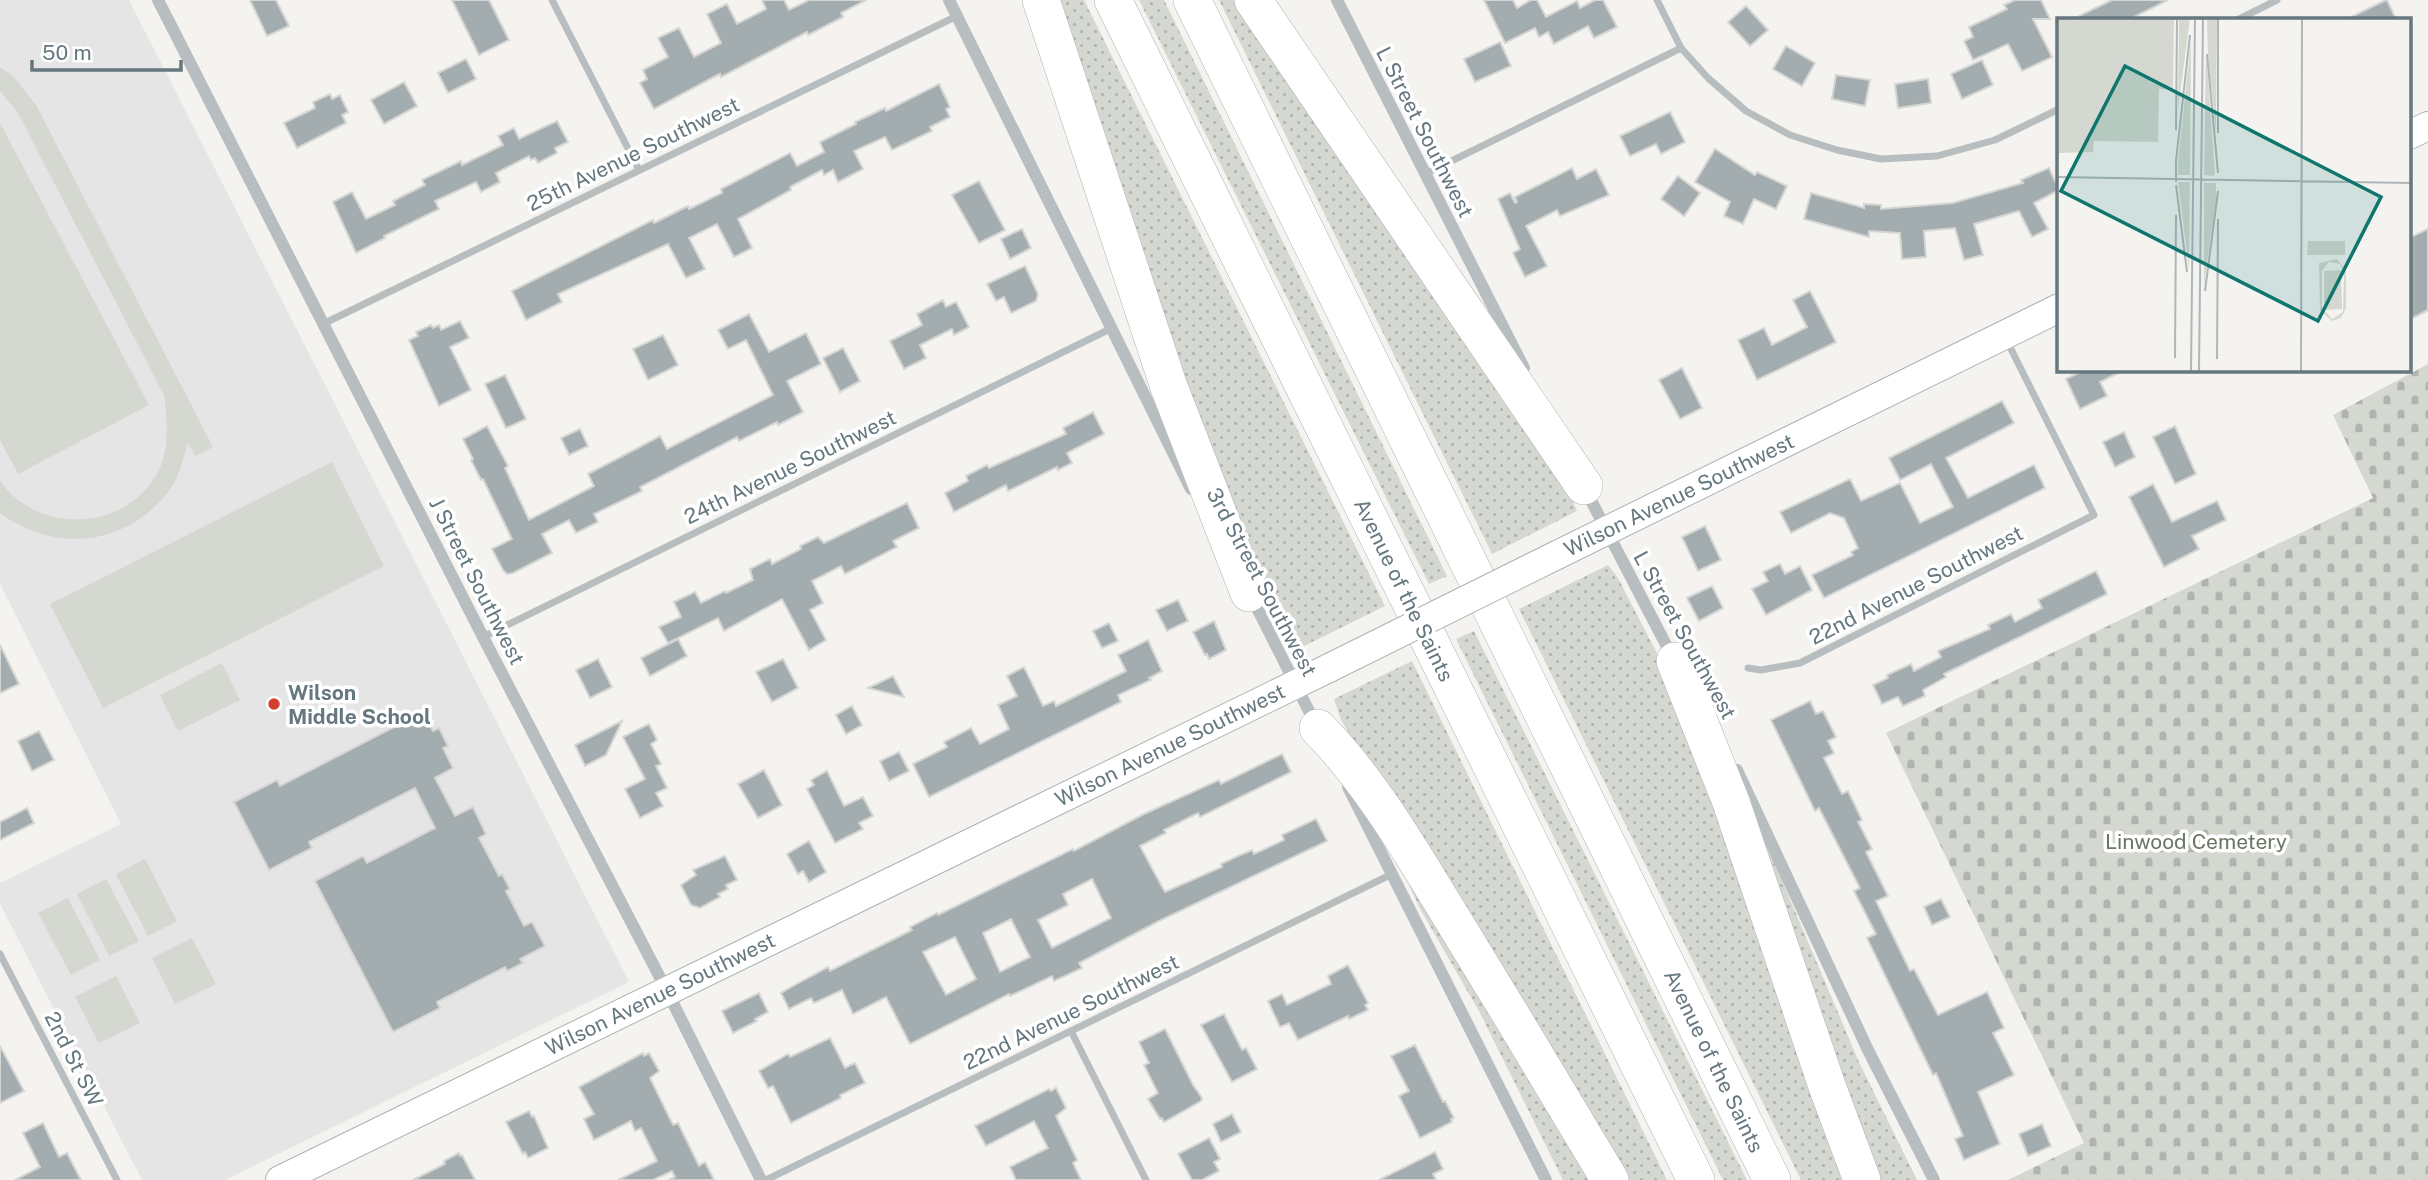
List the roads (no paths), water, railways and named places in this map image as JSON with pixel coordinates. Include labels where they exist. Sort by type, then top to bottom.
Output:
[{"type":"highway","points":[[1041,0],[1169,387],[1249,593]]},
{"type":"highway","name":"Avenue of the Saints","points":[[1113,0],[1696,1180]]},
{"type":"highway","name":"Avenue of the Saints","points":[[1192,0],[1772,1180]]},
{"type":"highway","points":[[1253,0],[1584,486]]},
{"type":"highway","points":[[1675,661],[1731,802],[1827,1086],[1862,1180]]},
{"type":"highway","points":[[1318,728],[1359,775],[1406,844],[1610,1180]]},
{"type":"main road","points":[[2410,135],[2428,126]]},
{"type":"main road","name":"Wilson Avenue Southwest","points":[[280,1180],[2057,309]]},
{"type":"street","name":"J Street Southwest","points":[[158,0],[763,1180]]},
{"type":"street","points":[[552,0],[639,170]]},
{"type":"street","name":"3rd Street Southwest","points":[[949,0],[1197,503]]},
{"type":"street","name":"L Street Southwest","points":[[1337,0],[1607,531],[1675,661],[1720,736]]},
{"type":"street","points":[[1657,0],[1681,48],[1746,111],[1790,135],[1837,150],[1881,159],[1937,156],[1995,140],[2057,110]]},
{"type":"street","points":[[2241,18],[2277,0]]},
{"type":"street","name":"25th Avenue Southwest","points":[[325,323],[957,16]]},
{"type":"street","points":[[1425,174],[1681,48]]},
{"type":"street","name":"24th Avenue Southwest","points":[[483,638],[1112,328]]},
{"type":"street","name":"22nd Avenue Southwest","points":[[1748,668],[1761,670],[1800,663],[2094,515],[2004,335]]},
{"type":"street","name":"3rd Street Southwest","points":[[1208,523],[1249,593],[1296,684],[1544,1179]]},
{"type":"street","points":[[1731,760],[1761,818],[1868,1050],[1934,1180]]},
{"type":"street","name":"22nd Avenue Southwest","points":[[763,1180],[1392,874]]},
{"type":"street","name":"2nd St SW","points":[[0,954],[117,1180]]},
{"type":"street","points":[[1071,1031],[1146,1180]]},
{"type":"place","name":"Wilson Middle School","points":[[274,704]]},
{"type":"park label","name":"Linwood Cemetery","points":[[2196,841]]}]
